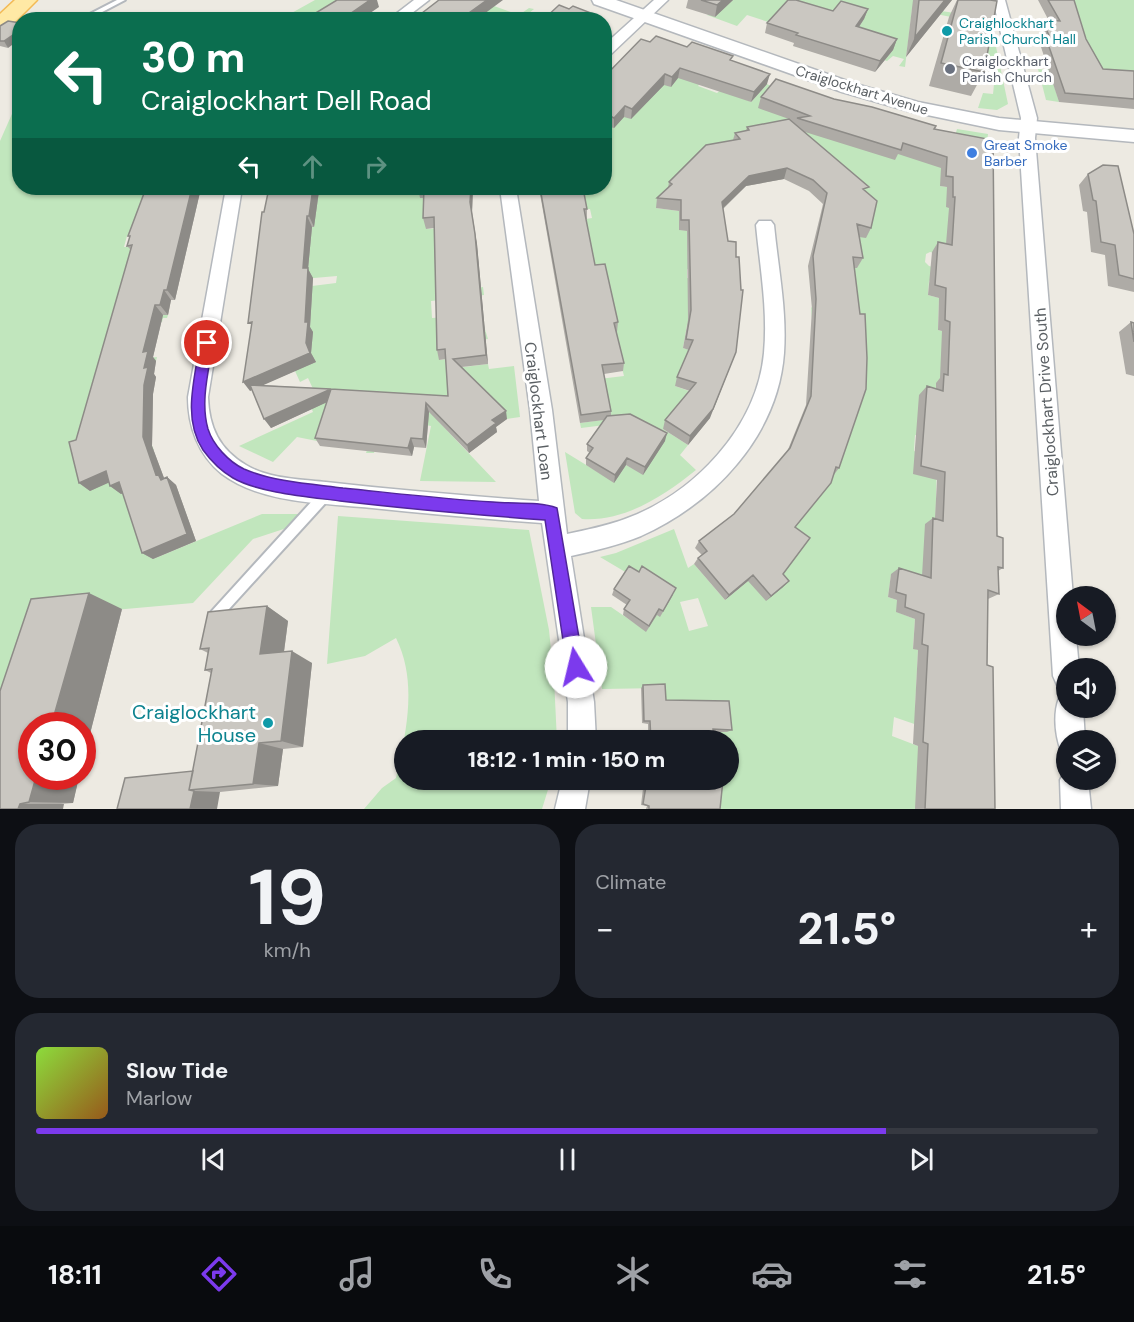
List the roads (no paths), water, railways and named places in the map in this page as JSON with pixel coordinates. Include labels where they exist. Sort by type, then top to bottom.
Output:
[{"type":"main road","points":[[0,16],[21,0]]},
{"type":"main road","points":[[15,12],[27,0]]},
{"type":"main road","points":[[0,26],[12,14]]},
{"type":"street","points":[[406,12],[423,0]]},
{"type":"street","name":"Craiglockhart Avenue","points":[[600,0],[892,102],[1029,128],[1134,136]]},
{"type":"street","points":[[612,46],[662,0]]},
{"type":"street","name":"Craiglockhart Drive South","points":[[999,0],[1029,118],[1028,150],[1065,658]]},
{"type":"street","points":[[233,195],[198,397],[201,430],[208,445],[223,462],[239,474],[273,484],[327,493],[432,505],[552,513]]},
{"type":"street","name":"Craiglockhart Loan","points":[[509,195],[541,410],[552,513],[581,702],[582,730]]},
{"type":"street","points":[[558,548],[618,533],[668,511],[710,478],[743,438],[768,385],[773,360],[775,332],[765,225]]},
{"type":"street","points":[[570,809],[574,790]]},
{"type":"street","points":[[1075,790],[1076,809]]},
{"type":"lane","points":[[98,12],[122,0]]},
{"type":"lane","points":[[215,616],[327,493]]},
{"type":"place","name":"Craighlockhart Parish Church Hall","points":[[947,31]]},
{"type":"place","name":"Craiglockhart Parish Church","points":[[950,69]]},
{"type":"place","name":"Great Smoke Barber","points":[[972,153]]},
{"type":"place","name":"Craiglockhart House","points":[[268,723]]}]
